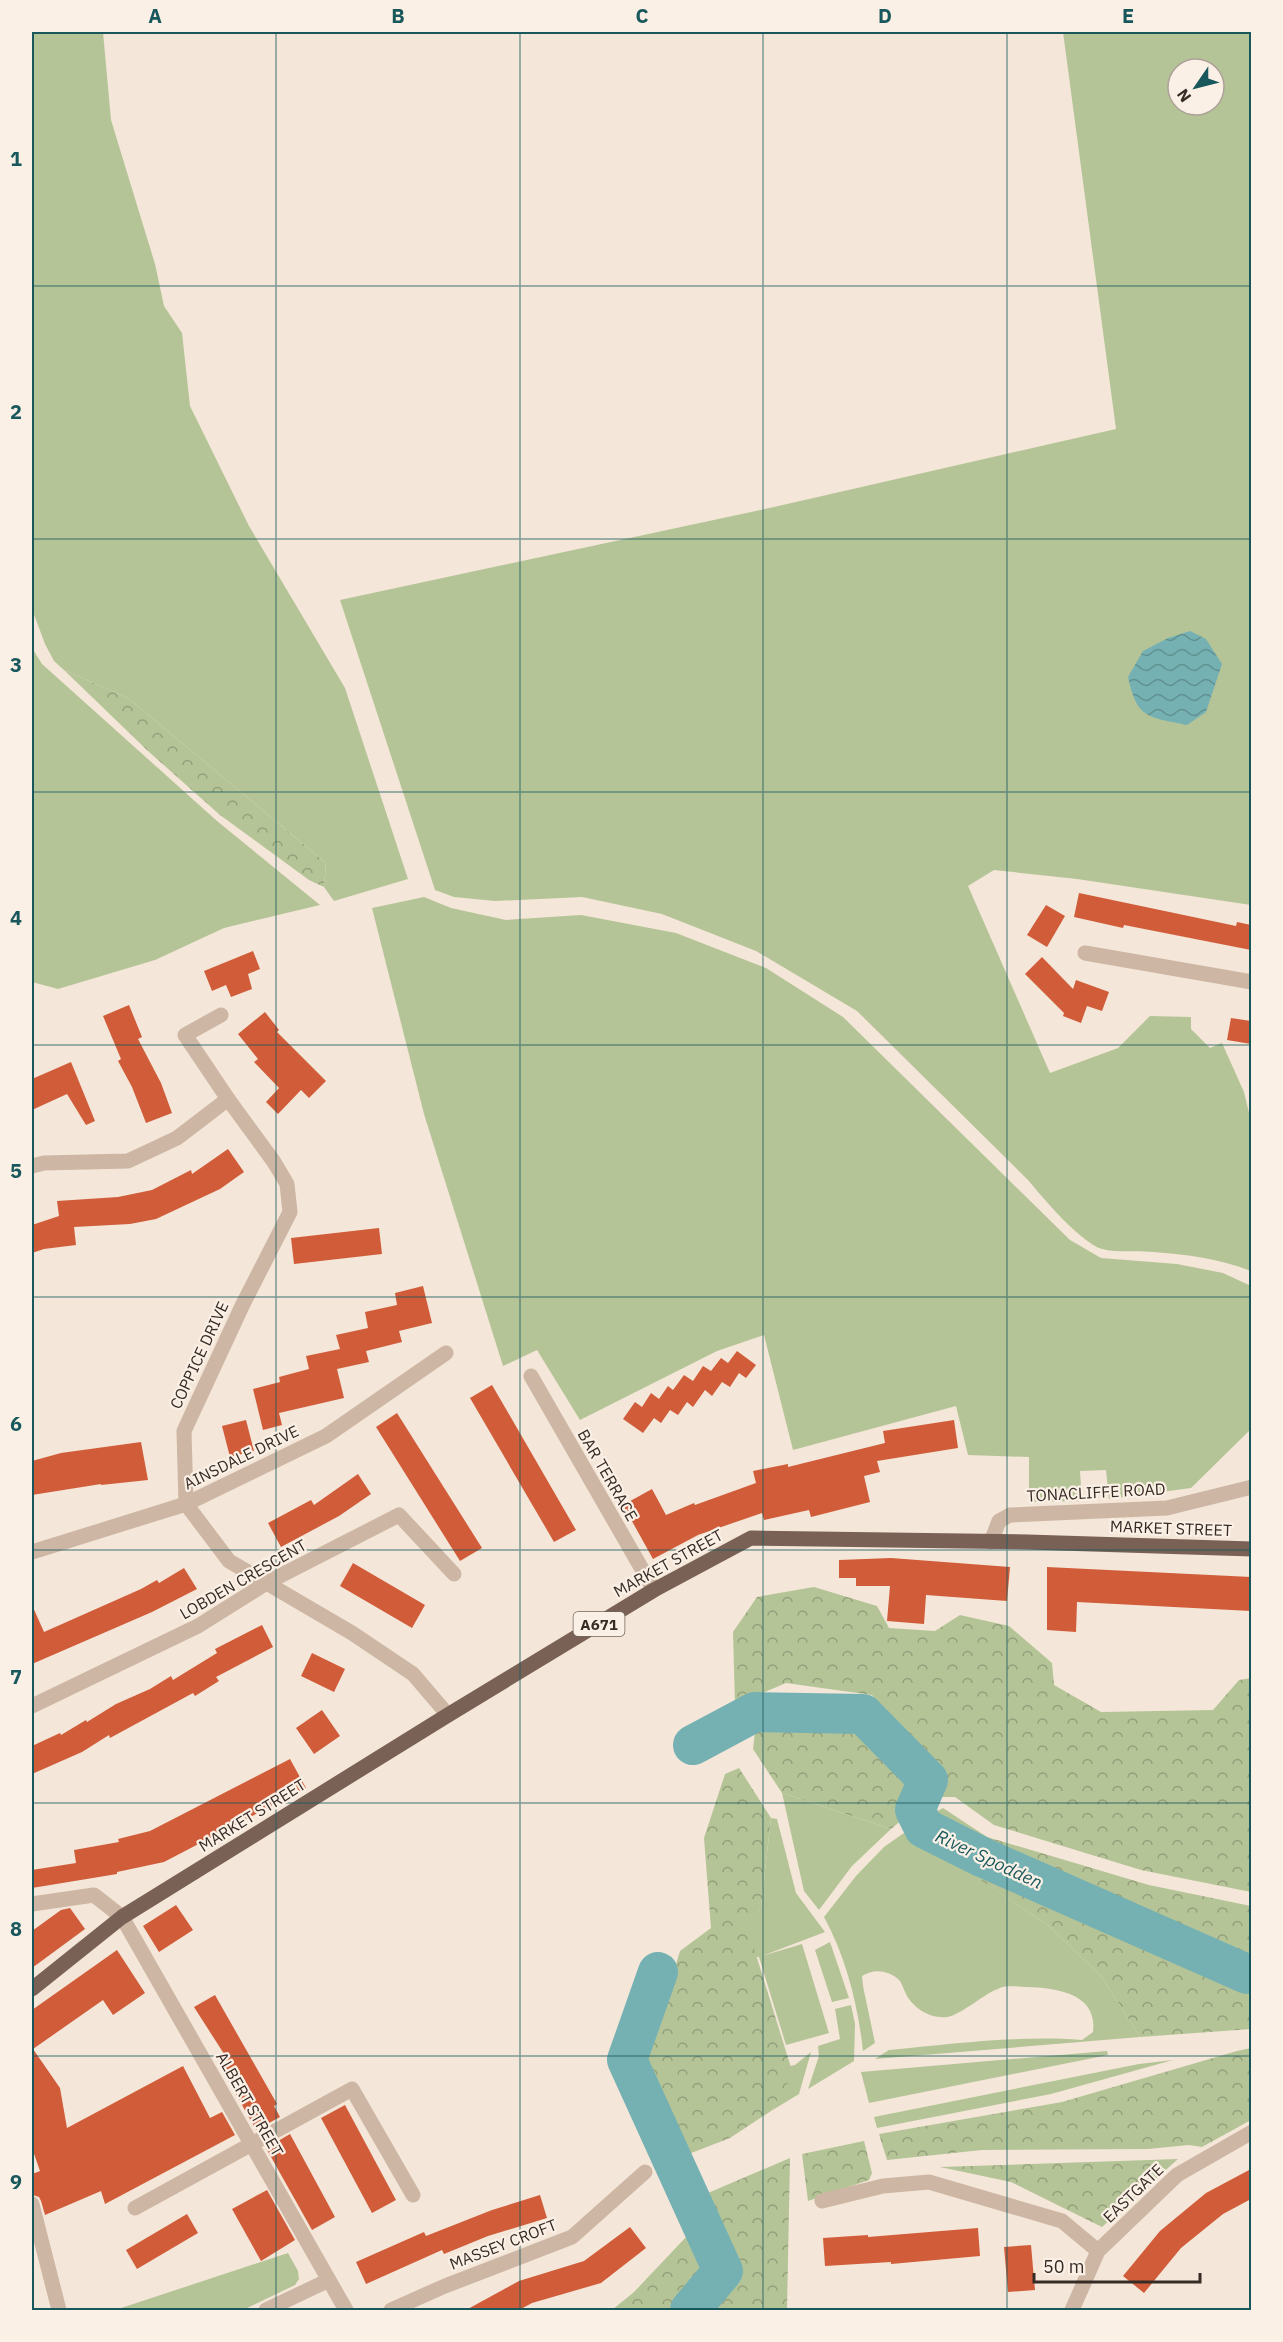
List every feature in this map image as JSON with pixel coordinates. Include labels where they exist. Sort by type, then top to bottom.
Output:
[{"type":"main road","name":"MARKET STREET","points":[[32,1989],[122,1917],[654,1590],[751,1538],[1251,1548]]},
{"type":"street","points":[[1085,953],[1251,982]]},
{"type":"street","name":"COPPICE DRIVE","points":[[186,1504],[184,1431],[243,1304],[290,1212],[287,1184],[186,1035],[221,1015]]},
{"type":"street","points":[[32,1166],[44,1163],[128,1161],[177,1138],[228,1099]]},
{"type":"street","name":"AINSDALE DRIVE","points":[[32,1552],[186,1504],[326,1436],[446,1353]]},
{"type":"street","name":"BAR TERRACE","points":[[531,1377],[654,1590]]},
{"type":"street","name":"TONACLIFFE ROAD","points":[[992,1542],[999,1521],[1010,1515],[1167,1508],[1251,1487]]},
{"type":"street","points":[[186,1504],[229,1561],[352,1633],[413,1674],[448,1715]]},
{"type":"street","name":"LOBDEN CRESCENT","points":[[32,1706],[198,1626],[268,1582],[399,1515],[454,1574]]},
{"type":"street","points":[[32,1904],[94,1895],[122,1917]]},
{"type":"street","name":"ALBERT STREET","points":[[122,1917],[253,2145],[327,2281],[346,2310]]},
{"type":"street","points":[[135,2208],[351,2089],[413,2195]]},
{"type":"street","name":"EASTGATE","points":[[1072,2310],[1098,2252],[1177,2175],[1251,2132]]},
{"type":"street","name":"MASSEY CROFT","points":[[391,2310],[445,2286],[572,2237],[645,2172]]},
{"type":"street","points":[[822,2201],[883,2186],[929,2182],[1062,2221],[1098,2252]]},
{"type":"street","points":[[32,2204],[59,2310]]},
{"type":"street","points":[[266,2310],[327,2281]]},
{"type":"green space","points":[[32,32],[103,32],[111,120],[155,264],[164,306],[182,333],[190,406],[249,526],[345,688],[408,879],[334,901],[324,887],[326,863],[128,698],[64,670],[54,661],[45,644],[32,609]]},
{"type":"green space","points":[[1063,32],[1251,32],[1251,905],[1077,879],[994,870],[968,886],[1050,1073],[1118,1048],[1150,1016],[1191,1017],[1191,1029],[1210,1048],[1222,1043],[1244,1092],[1251,1121],[1251,1271],[1203,1258],[1147,1251],[1108,1250],[1093,1245],[1062,1219],[1028,1180],[857,1011],[756,951],[662,914],[582,897],[495,901],[454,897],[435,890],[340,600],[774,507],[1116,429]]},
{"type":"green space","points":[[32,648],[42,664],[217,821],[320,905],[224,928],[155,960],[58,989],[32,982]]},
{"type":"green space","points":[[64,670],[128,698],[326,863],[324,887],[309,880],[220,815],[148,751]]},
{"type":"green space","points":[[424,897],[451,908],[506,920],[581,915],[676,933],[766,968],[843,1017],[1070,1240],[1101,1258],[1177,1264],[1223,1273],[1251,1286],[1251,1429],[1191,1488],[1109,1499],[1106,1470],[1080,1471],[1082,1501],[1029,1502],[1029,1457],[968,1455],[956,1406],[793,1450],[764,1335],[717,1351],[580,1420],[537,1350],[503,1366],[424,1114],[372,908]]},
{"type":"green space","points":[[814,1587],[877,1606],[889,1628],[935,1631],[960,1615],[1009,1626],[1052,1663],[1054,1685],[1101,1712],[1213,1710],[1239,1680],[1251,1678],[1251,1892],[1141,1870],[994,1825],[955,1797],[936,1797],[933,1776],[872,1695],[786,1683],[735,1705],[733,1632],[757,1597]]},
{"type":"green space","points":[[756,1724],[854,1729],[919,1781],[904,1818],[891,1829],[782,1793],[753,1749]]},
{"type":"green space","points":[[739,1768],[771,1818],[761,1906],[749,1932],[793,2074],[771,2111],[730,2138],[681,2157],[644,2071],[680,1951],[711,1928],[704,1838],[725,1774]]},
{"type":"green space","points":[[782,1793],[891,1829],[852,1866],[819,1910],[804,1891]]},
{"type":"green space","points":[[943,1808],[987,1837],[1149,1885],[1251,1906],[1251,1964],[970,1846],[928,1825],[924,1819]]},
{"type":"green space","points":[[771,1818],[777,1819],[796,1893],[825,1932],[762,1956],[802,1944],[829,2033],[786,2045],[759,1957],[756,1957],[748,1932],[761,1906]]},
{"type":"green space","points":[[911,1828],[922,1840],[1049,1926],[1101,1976],[1140,2037],[875,2059],[889,2050],[1010,2039],[1082,2040],[1093,2032],[1093,2019],[1089,2009],[1073,1995],[1062,1991],[1003,1987],[953,2015],[941,2017],[928,2014],[918,2008],[909,1999],[900,1981],[892,1974],[877,1971],[862,1976],[875,2043],[863,2051],[850,1982],[839,1948],[824,1917],[856,1876],[884,1847]]},
{"type":"green space","points":[[921,1840],[1246,1981],[1251,1981],[1251,2029],[1140,2037],[1101,1976],[1049,1926]]},
{"type":"green space","points":[[830,1942],[849,1998],[832,2002],[815,1950]]},
{"type":"green space","points":[[851,2005],[855,2024],[854,2061],[808,2089],[819,2056],[818,2046],[840,2039],[835,2009]]},
{"type":"green space","points":[[1251,2048],[1251,2120],[1202,2147],[1189,2145],[1148,2149],[982,2150],[887,2160],[879,2134],[1062,2102]]},
{"type":"green space","points":[[1107,2051],[1108,2055],[869,2103],[861,2072]]},
{"type":"green space","points":[[811,2052],[799,2094],[771,2111],[792,2074],[790,2066],[795,2065]]},
{"type":"green space","points":[[1173,2060],[1051,2094],[877,2128],[874,2117],[1139,2064]]},
{"type":"green space","points":[[864,2141],[872,2173],[869,2180],[808,2201],[802,2154]]},
{"type":"green space","points":[[790,2158],[787,2310],[706,2310],[734,2277],[701,2196]]},
{"type":"green space","points":[[1178,2159],[1102,2227],[1011,2182],[940,2167]]},
{"type":"green space","points":[[683,2203],[714,2273],[681,2310],[612,2310],[634,2292],[687,2236],[674,2204]]},
{"type":"green space","points":[[288,2253],[298,2271],[299,2279],[295,2285],[243,2310],[115,2310]]},
{"type":"water","points":[[1190,631],[1206,639],[1222,664],[1206,712],[1187,725],[1146,714],[1136,701],[1128,677],[1143,651],[1168,638]]},
{"type":"building","points":[[1079,893],[1236,926],[1237,922],[1251,925],[1251,950],[1124,925],[1123,928],[1074,917]]},
{"type":"building","points":[[1046,905],[1065,916],[1047,947],[1027,935]]},
{"type":"building","points":[[253,951],[260,969],[248,974],[252,989],[231,997],[226,985],[212,991],[204,971]]},
{"type":"building","points":[[1042,957],[1073,989],[1076,980],[1109,992],[1102,1011],[1087,1006],[1081,1023],[1063,1016],[1064,1013],[1025,974]]},
{"type":"building","points":[[129,1005],[142,1037],[138,1039],[161,1083],[172,1113],[146,1123],[132,1087],[118,1061],[121,1059],[103,1016]]},
{"type":"building","points":[[265,1012],[279,1030],[277,1032],[326,1081],[309,1098],[301,1090],[278,1114],[266,1102],[279,1088],[254,1062],[258,1059],[238,1034]]},
{"type":"building","points":[[1231,1018],[1251,1021],[1251,1044],[1227,1040]]},
{"type":"building","points":[[71,1062],[95,1121],[86,1125],[67,1094],[32,1110],[32,1079]]},
{"type":"building","points":[[228,1149],[244,1172],[220,1189],[156,1219],[130,1224],[74,1227],[76,1245],[32,1253],[32,1225],[59,1216],[57,1201],[118,1197],[152,1190],[191,1170],[192,1174]]},
{"type":"building","points":[[379,1228],[382,1254],[294,1264],[291,1238]]},
{"type":"building","points":[[423,1286],[432,1323],[399,1331],[402,1342],[366,1351],[369,1362],[337,1369],[344,1398],[279,1413],[282,1425],[263,1430],[253,1389],[280,1382],[279,1377],[309,1369],[306,1356],[340,1349],[336,1335],[368,1328],[365,1312],[397,1305],[395,1293]]},
{"type":"building","points":[[737,1351],[756,1365],[746,1378],[739,1373],[730,1387],[722,1382],[712,1396],[705,1390],[693,1407],[687,1402],[678,1415],[670,1410],[661,1423],[654,1418],[643,1433],[623,1419],[635,1402],[642,1407],[651,1393],[659,1399],[668,1386],[673,1390],[684,1375],[693,1381],[703,1366],[711,1371],[721,1358],[728,1363]]},
{"type":"building","points":[[492,1385],[576,1530],[554,1542],[470,1398]]},
{"type":"building","points":[[397,1413],[482,1548],[460,1561],[376,1427]]},
{"type":"building","points":[[246,1420],[254,1451],[230,1457],[222,1426]]},
{"type":"building","points":[[954,1420],[958,1448],[877,1461],[880,1472],[864,1476],[870,1502],[811,1517],[809,1510],[764,1520],[762,1513],[698,1535],[653,1559],[623,1505],[652,1489],[666,1515],[694,1503],[695,1505],[756,1483],[753,1471],[788,1464],[788,1467],[885,1443],[883,1431]]},
{"type":"building","points":[[141,1442],[148,1480],[101,1484],[32,1495],[32,1461],[61,1453]]},
{"type":"building","points":[[358,1474],[371,1494],[339,1516],[281,1547],[268,1523],[311,1500],[314,1505]]},
{"type":"building","points":[[891,1558],[1010,1567],[1007,1601],[926,1595],[924,1624],[887,1621],[890,1586],[856,1586],[856,1578],[839,1578],[839,1560]]},
{"type":"building","points":[[353,1563],[425,1605],[412,1628],[340,1586]]},
{"type":"building","points":[[1047,1567],[1251,1577],[1251,1611],[1077,1602],[1076,1632],[1047,1630]]},
{"type":"building","points":[[184,1568],[197,1589],[152,1612],[32,1664],[32,1605],[44,1632],[157,1580],[159,1583]]},
{"type":"building","points":[[262,1625],[273,1647],[216,1677],[219,1681],[195,1696],[193,1693],[110,1738],[109,1735],[82,1752],[32,1774],[32,1746],[60,1733],[61,1735],[86,1720],[87,1722],[116,1704],[150,1689],[171,1676],[173,1680],[217,1653],[215,1649]]},
{"type":"building","points":[[312,1653],[345,1669],[334,1692],[301,1676]]},
{"type":"building","points":[[322,1710],[340,1736],[314,1754],[296,1728]]},
{"type":"building","points":[[290,1759],[306,1788],[164,1862],[117,1872],[117,1874],[32,1888],[32,1870],[76,1863],[74,1850],[119,1842],[118,1839],[150,1831]]},
{"type":"building","points":[[176,1905],[193,1930],[159,1952],[143,1926]]},
{"type":"building","points":[[70,1908],[85,1929],[32,1968],[32,1931],[61,1910]]},
{"type":"building","points":[[117,1950],[145,1993],[113,2015],[103,2000],[33,2049],[60,2088],[67,2128],[183,2066],[210,2118],[222,2112],[235,2135],[105,2204],[101,2191],[45,2215],[39,2197],[33,2195],[32,2186],[32,2174],[40,2171],[32,2148],[32,2010]]},
{"type":"building","points":[[215,1995],[277,2104],[274,2106],[280,2117],[256,2130],[218,2062],[226,2057],[194,2007]]},
{"type":"building","points":[[345,2105],[396,2200],[372,2213],[321,2118]]},
{"type":"building","points":[[290,2134],[335,2217],[312,2230],[266,2148]]},
{"type":"building","points":[[1251,2169],[1251,2199],[1223,2214],[1181,2248],[1144,2293],[1123,2276],[1160,2231],[1206,2193]]},
{"type":"building","points":[[267,2190],[295,2240],[261,2261],[232,2209]]},
{"type":"building","points":[[540,2195],[547,2218],[488,2236],[444,2254],[442,2250],[366,2284],[356,2262],[424,2232],[426,2236],[492,2210]]},
{"type":"building","points":[[187,2214],[198,2233],[137,2269],[126,2250]]},
{"type":"building","points":[[630,2227],[646,2248],[601,2283],[532,2303],[519,2310],[466,2310],[519,2281],[584,2261]]},
{"type":"building","points":[[978,2228],[980,2256],[891,2264],[891,2262],[825,2266],[823,2238],[868,2235],[868,2237]]},
{"type":"building","points":[[1031,2245],[1035,2290],[1008,2292],[1004,2247]]},
{"type":"waterway","name":"River Spodden","points":[[693,1745],[755,1712],[863,1714],[928,1780],[915,1810],[924,1828],[984,1858],[1247,1974],[1252,1973]]},
{"type":"waterway","name":"River Spodden","points":[[658,1972],[627,2060],[723,2271],[690,2310]]}]
